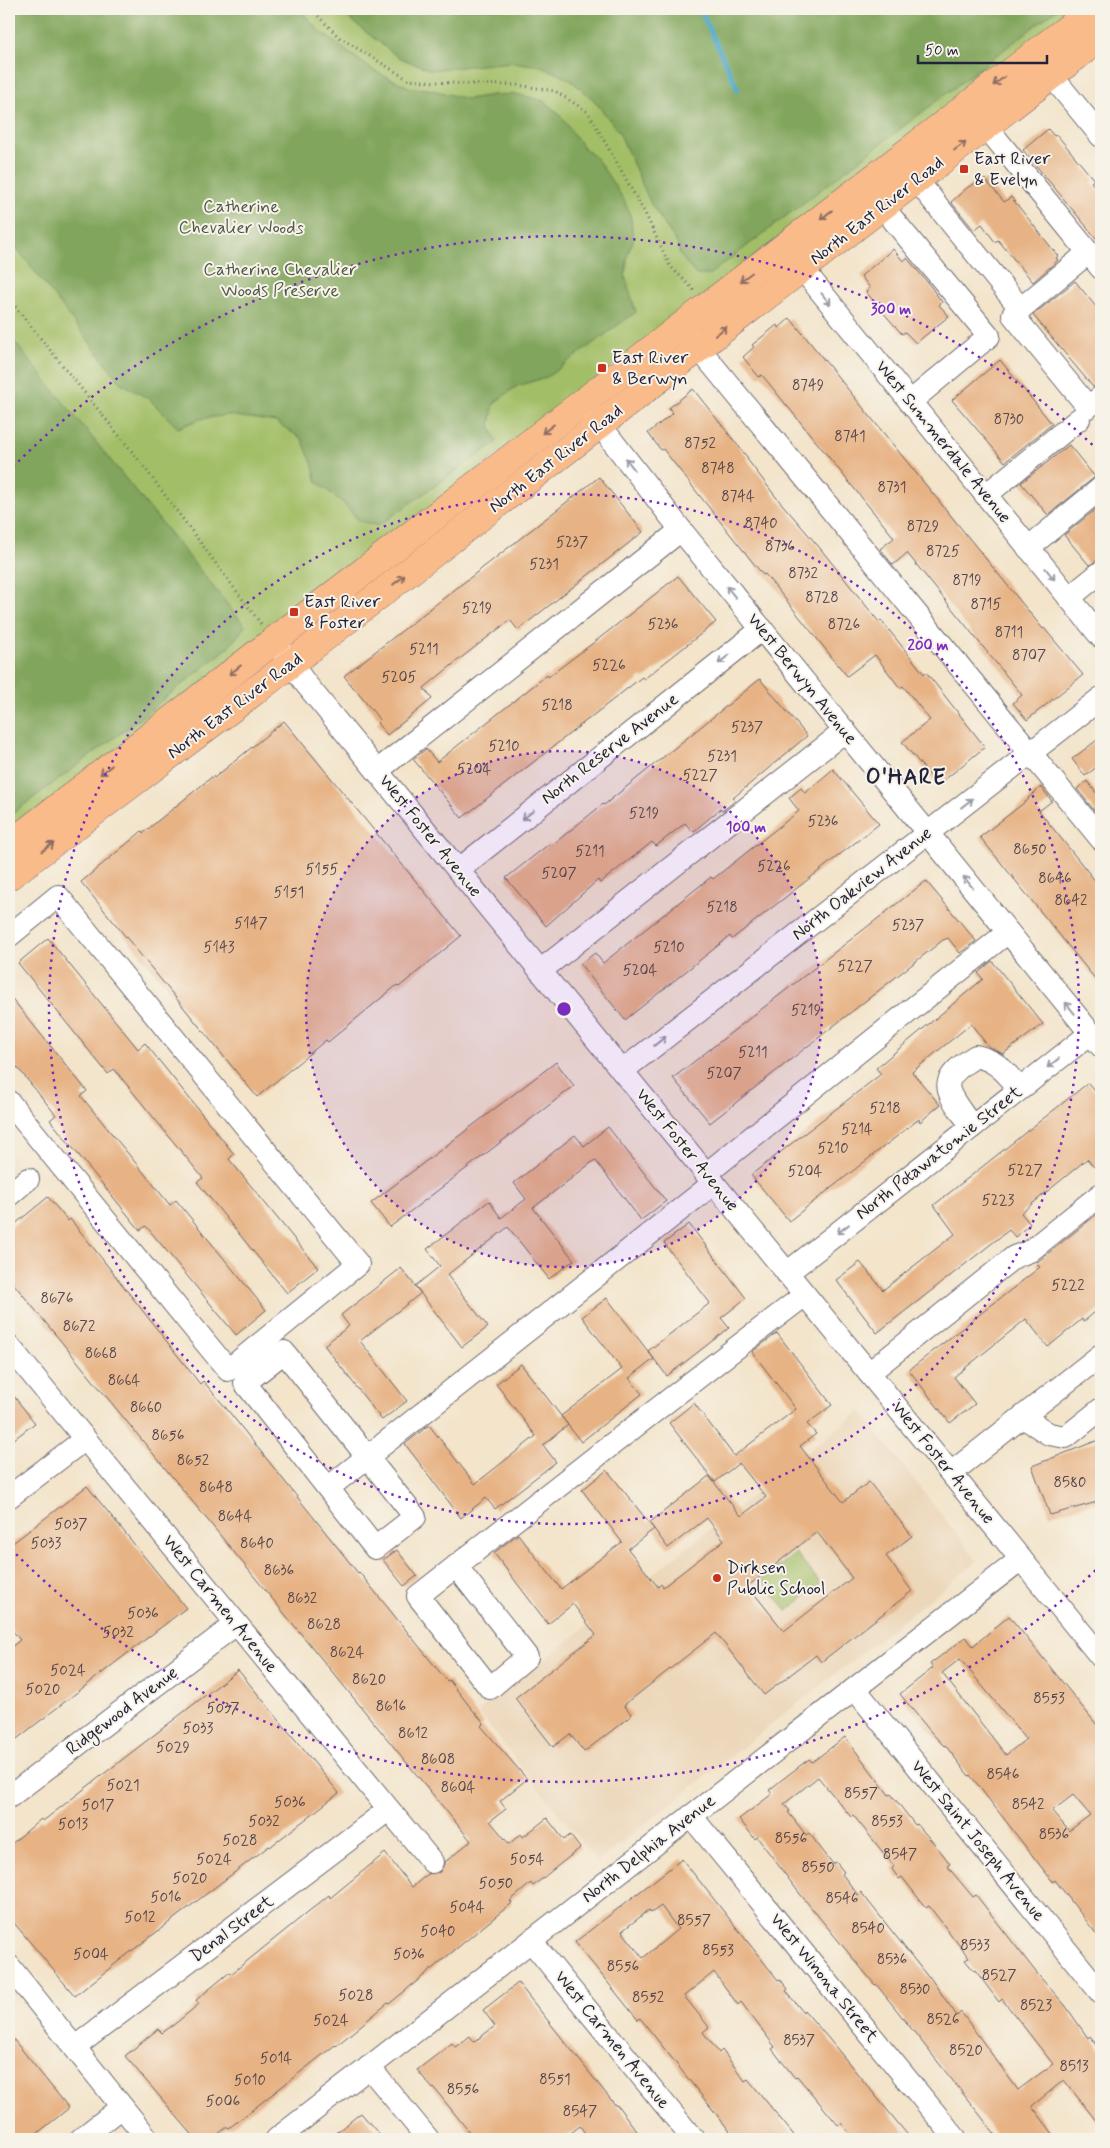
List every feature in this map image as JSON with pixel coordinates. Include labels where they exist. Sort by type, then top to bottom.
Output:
[{"type":"main road","name":"North East River Road","points":[[9,845],[269,635],[582,402],[1093,9]]},
{"type":"main road","name":"North East River Road","points":[[9,876],[291,664],[1101,38]]},
{"type":"street","points":[[1034,55],[1101,136]]},
{"type":"street","points":[[968,104],[1095,260],[1013,315],[1088,407],[1101,397]]},
{"type":"street","points":[[900,158],[1016,303]]},
{"type":"street","points":[[865,185],[989,336],[910,402]]},
{"type":"street","name":"West Summerdale Avenue","points":[[785,247],[1101,637]]},
{"type":"street","points":[[681,326],[1101,839]]},
{"type":"street","name":"West Berwyn Avenue","points":[[582,402],[682,530],[1096,1039]]},
{"type":"street","points":[[986,495],[1079,419]]},
{"type":"street","points":[[1028,548],[1101,488]]},
{"type":"street","points":[[377,770],[682,530]]},
{"type":"street","points":[[1069,598],[1101,572]]},
{"type":"street","name":"North Reserve Avenue","points":[[458,870],[762,629]]},
{"type":"street","name":"West Foster Avenue","points":[[269,635],[540,971],[1101,1657]]},
{"type":"street","name":"North Oakview Avenue","points":[[622,1070],[1101,698]]},
{"type":"street","points":[[540,971],[845,731]]},
{"type":"street","points":[[9,936],[58,896],[358,1264],[228,1370],[9,1102]]},
{"type":"street","points":[[328,1488],[710,1178],[1008,932]]},
{"type":"street","name":"North Potawatomie Street","points":[[787,1273],[1020,1089],[1096,1039]]},
{"type":"street","points":[[972,1127],[948,1090],[949,1079],[962,1065],[976,1056],[990,1060],[1005,1072],[1020,1089]]},
{"type":"street","points":[[9,1195],[28,1180]]},
{"type":"street","points":[[869,1373],[1014,1257],[1030,1251],[1101,1194]]},
{"type":"street","points":[[456,1566],[527,1657],[490,1688],[418,1596],[456,1566],[805,1294]]},
{"type":"street","name":"West Carmen Avenue","points":[[9,1346],[432,1862]]},
{"type":"street","points":[[284,1352],[415,1517],[375,1548],[328,1488],[245,1383],[284,1352]]},
{"type":"street","points":[[950,1473],[1023,1417],[1100,1362]]},
{"type":"street","points":[[1023,1417],[1049,1434],[1066,1437],[1101,1409]]},
{"type":"street","points":[[9,1497],[85,1439]]},
{"type":"street","name":"North Delphia Avenue","points":[[277,2139],[1021,1559]]},
{"type":"street","name":"Ridgewood Avenue","points":[[9,1797],[236,1624]]},
{"type":"street","name":"West Saint Joseph Avenue","points":[[855,1689],[1101,1993]]},
{"type":"street","name":"Denal Street","points":[[75,2048],[388,1810]]},
{"type":"street","name":"West Winona Street","points":[[691,1816],[956,2139]]},
{"type":"street","name":"West Carmen Avenue","points":[[530,1941],[693,2139]]},
{"type":"street","points":[[9,1966],[148,2139]]},
{"type":"street","points":[[369,2067],[428,2139]]},
{"type":"street","points":[[81,2139],[122,2107]]},
{"type":"path","points":[[311,9],[340,37],[409,80],[517,85],[555,91],[588,112],[644,213],[670,266],[697,293]]},
{"type":"path","points":[[9,299],[138,459],[269,635]]},
{"type":"shaded area","points":[[860,1411],[978,1561],[597,1862],[478,1712]]},
{"type":"green space","name":"Catherine Chevalier Woods Preserve","points":[[9,9],[1075,9],[9,832]]},
{"type":"green space","name":"Catherine Chevalier Woods","points":[[9,9],[304,9],[304,14],[319,31],[374,71],[411,88],[429,89],[467,99],[516,94],[544,101],[560,115],[582,146],[597,159],[624,200],[631,218],[633,241],[628,253],[625,276],[636,312],[547,377],[517,386],[494,403],[490,425],[497,442],[378,526],[359,521],[343,503],[317,482],[312,463],[302,439],[276,422],[228,415],[200,419],[178,428],[149,399],[121,383],[9,238]]},
{"type":"green space","points":[[337,9],[1057,9],[709,275],[696,275],[680,255],[677,243],[651,204],[619,132],[593,99],[569,79],[541,66],[511,62],[431,70],[398,57]]},
{"type":"green space","points":[[9,335],[245,626],[229,647],[129,727],[9,816]]},
{"type":"green space","points":[[796,1553],[821,1584],[787,1611],[762,1580]]},
{"type":"building","points":[[1048,129],[1054,136],[1057,135],[1094,180],[1091,182],[1101,194],[1101,244],[1023,150]]},
{"type":"building","points":[[985,179],[1004,202],[1011,197],[1058,256],[1056,258],[1058,260],[1033,282],[998,240],[995,242],[982,224],[974,230],[951,202],[968,187],[976,183],[978,185]]},
{"type":"building","points":[[893,249],[903,261],[907,258],[928,283],[942,302],[939,305],[949,316],[916,343],[905,332],[902,334],[866,292],[870,288],[861,276]]},
{"type":"building","points":[[1075,281],[1101,313],[1101,384],[1093,387],[1033,315]]},
{"type":"building","points":[[790,318],[1043,629],[1083,675],[1027,720],[1013,703],[1022,695],[907,553],[893,565],[880,549],[894,538],[892,535],[762,375],[759,377],[743,357],[754,347],[752,345],[777,325],[779,328]]},
{"type":"building","points":[[1000,360],[1052,424],[1005,462],[952,400]]},
{"type":"building","points":[[693,389],[748,458],[776,497],[879,622],[881,620],[924,674],[926,672],[985,747],[938,785],[902,742],[930,720],[903,686],[900,688],[875,655],[847,676],[648,433],[673,413],[669,408]]},
{"type":"building","points":[[1069,445],[1095,477],[1048,515],[1021,483]]},
{"type":"building","points":[[599,477],[643,532],[518,630],[510,620],[457,661],[424,688],[432,699],[387,735],[377,723],[380,720],[344,676]]},
{"type":"building","points":[[1101,505],[1101,559],[1089,565],[1064,535]]},
{"type":"building","points":[[678,576],[716,622],[644,679],[642,677],[462,818],[413,759],[426,749],[437,762],[547,675],[548,677],[601,637]]},
{"type":"building","points":[[760,679],[807,736],[733,798],[735,801],[722,811],[720,809],[693,832],[685,823],[656,846],[652,842],[600,883],[598,880],[546,926],[506,878],[549,844],[551,846],[604,805]]},
{"type":"building","points":[[284,721],[461,936],[399,987],[397,985],[328,1042],[326,1040],[257,1097],[81,882],[142,831],[143,833]]},
{"type":"building","points":[[1101,737],[1101,764],[1085,776],[1072,759]]},
{"type":"building","points":[[833,769],[879,824],[732,939],[730,936],[625,1020],[580,964],[595,953],[603,963],[711,877],[713,879],[799,811],[789,798],[801,788],[805,793]]},
{"type":"building","points":[[1087,781],[1101,799],[1101,819],[1077,789]]},
{"type":"building","points":[[1041,787],[1052,801],[1039,811],[1101,888],[1101,986],[980,837],[1029,799]]},
{"type":"building","points":[[926,881],[976,941],[960,953],[948,938],[943,940],[710,1123],[673,1078]]},
{"type":"building","points":[[48,938],[138,1049],[145,1043],[234,1154],[229,1159],[318,1268],[287,1293],[197,1182],[203,1178],[114,1069],[108,1074],[18,963]]},
{"type":"building","points":[[992,961],[1043,1024],[1003,1054],[988,1046],[971,1024],[912,1072],[940,1105],[920,1122],[919,1119],[789,1221],[751,1175],[881,1074],[876,1068],[983,979],[978,973]]},
{"type":"building","points":[[9,995],[87,1091],[81,1096],[170,1205],[176,1200],[266,1310],[236,1335],[146,1226],[140,1230],[50,1120],[56,1115],[9,1057]]},
{"type":"building","points":[[556,1062],[574,1086],[390,1227],[371,1203]]},
{"type":"building","points":[[1088,1083],[1101,1098],[1101,1160],[1094,1167],[1087,1159],[1021,1213],[1030,1224],[1015,1237],[1009,1230],[877,1333],[836,1280],[860,1262],[883,1290],[955,1234],[934,1205]]},
{"type":"building","points":[[608,1127],[666,1201],[641,1220],[595,1160],[533,1208],[574,1260],[549,1279],[508,1227],[447,1275],[488,1327],[462,1347],[415,1286],[440,1266],[427,1249],[489,1201],[501,1218],[526,1199],[514,1183],[575,1135],[584,1146]]},
{"type":"building","points":[[48,1197],[68,1221],[70,1219],[92,1246],[200,1384],[203,1381],[226,1408],[358,1573],[484,1723],[481,1726],[527,1779],[500,1801],[506,1809],[490,1821],[509,1844],[521,1834],[523,1837],[547,1818],[564,1840],[570,1835],[580,1848],[533,1886],[531,1883],[510,1901],[512,1903],[336,2046],[212,2139],[196,2139],[125,2056],[158,2029],[162,2033],[176,2023],[199,2004],[196,2000],[230,1972],[231,1974],[329,1895],[330,1898],[385,1853],[412,1887],[428,1874],[440,1872],[445,1862],[471,1841],[9,1278],[9,1229]]},
{"type":"building","points":[[1101,1211],[1101,1307],[1083,1322],[1082,1319],[1048,1347],[1026,1319],[954,1377],[975,1404],[950,1423],[909,1370],[1040,1267],[1036,1263]]},
{"type":"building","points":[[689,1224],[746,1298],[721,1318],[729,1328],[667,1376],[648,1351],[710,1303],[664,1243]]},
{"type":"building","points":[[401,1268],[421,1293],[360,1341],[407,1401],[382,1420],[324,1345],[349,1326],[341,1315]]},
{"type":"building","points":[[607,1298],[654,1359],[629,1378],[642,1394],[581,1442],[561,1416],[622,1369],[582,1317]]},
{"type":"building","points":[[777,1333],[832,1405],[807,1424],[816,1434],[800,1446],[843,1502],[869,1482],[912,1536],[886,1556],[912,1591],[821,1662],[816,1655],[764,1695],[716,1633],[624,1705],[632,1715],[584,1752],[570,1734],[553,1747],[515,1698],[596,1635],[573,1604],[548,1624],[494,1553],[518,1534],[561,1589],[622,1542],[582,1490],[607,1470],[649,1523],[709,1476],[741,1516],[766,1497],[739,1463],[715,1482],[669,1423],[694,1403],[734,1456],[796,1409],[752,1352]],"holes":[[[707,1518],[724,1540],[663,1587],[661,1584],[658,1587],[628,1549],[654,1529],[668,1548]],[[817,1532],[852,1578],[784,1631],[748,1586]]]},
{"type":"building","points":[[521,1364],[568,1425],[543,1445],[556,1462],[495,1509],[486,1498],[461,1518],[405,1444],[429,1425],[475,1484],[536,1436],[496,1384]]},
{"type":"building","points":[[9,1390],[35,1423],[9,1443]]},
{"type":"building","points":[[1101,1439],[1101,1501],[1050,1515],[1032,1466]]},
{"type":"building","points":[[87,1486],[186,1608],[9,1745],[9,1649],[20,1640],[9,1626],[9,1546]]},
{"type":"building","points":[[397,1550],[417,1576],[404,1586],[383,1560]]},
{"type":"building","points":[[1009,1616],[1101,1730],[1101,1940],[1055,1880],[1053,1882],[970,1775],[900,1694],[933,1668],[930,1664],[966,1637],[973,1646]],"holes":[[[960,1659],[1026,1739],[1006,1755],[942,1673]],[[1073,1795],[1090,1815],[1069,1831],[1052,1811]]]},
{"type":"building","points":[[238,1670],[339,1793],[75,1996],[9,1917],[9,1846],[41,1819],[43,1821]]},
{"type":"building","points":[[845,1737],[889,1795],[891,1794],[915,1825],[917,1824],[942,1853],[950,1864],[947,1866],[973,1897],[976,1895],[1039,1976],[1065,2005],[1088,2038],[1090,2036],[1101,2050],[1101,2127],[1064,2080],[1032,2106],[1057,2139],[999,2139],[876,1984],[800,1894],[757,1837],[755,1839],[739,1819],[772,1794],[769,1790],[784,1778],[809,1759],[812,1762]],"holes":[[[818,1777],[851,1817],[853,1815],[894,1866],[892,1869],[899,1879],[902,1877],[926,1908],[929,1906],[969,1958],[965,1960],[999,2002],[1002,1999],[1053,2064],[1018,2090],[961,2012],[957,2016],[929,1976],[861,1892],[858,1895],[842,1874],[844,1872],[836,1862],[833,1864],[809,1833],[806,1835],[784,1804]]]},
{"type":"building","points":[[682,1859],[778,1980],[780,1979],[788,1989],[786,1991],[803,2012],[804,2010],[829,2039],[911,2139],[854,2139],[841,2123],[838,2125],[797,2076],[795,2078],[772,2049],[775,2047],[741,2002],[738,2005],[714,1972],[684,1996],[709,2027],[703,2032],[719,2053],[722,2050],[745,2081],[748,2079],[797,2139],[736,2139],[640,2018],[638,2020],[575,1942]],"holes":[[[661,1906],[678,1929],[643,1958],[622,1931],[649,1910],[651,1913]]]},
{"type":"building","points":[[518,1983],[643,2139],[589,2139],[580,2126],[563,2139],[475,2139],[417,2070],[452,2043],[455,2047],[470,2036],[474,2042],[495,2026],[483,2010]]},
{"type":"building","points":[[9,2034],[69,2108],[30,2139],[9,2139]]},
{"type":"building","points":[[361,2113],[383,2139],[328,2139]]},
{"type":"waterway","points":[[700,9],[738,90]]},
{"type":"place","name":"East River & Evelyn","points":[[964,169]]},
{"type":"place","name":"East River & Berwyn","points":[[602,368]]},
{"type":"place","name":"East River & Foster","points":[[294,612]]},
{"type":"place","name":"Dirksen Public School","points":[[717,1578]]},
{"type":"district","name":"O'HARE","points":[[906,778]]}]
